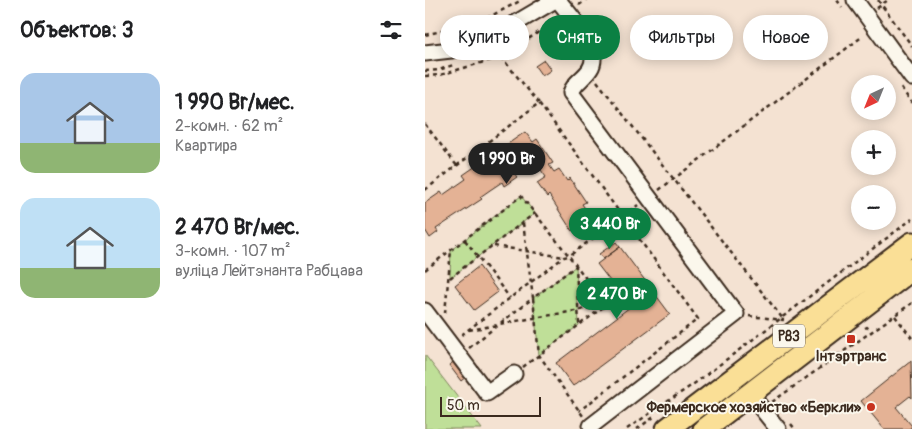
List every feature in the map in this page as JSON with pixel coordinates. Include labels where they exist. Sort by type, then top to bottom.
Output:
[{"type":"highway","name":"Р83","points":[[667,429],[912,243]]},
{"type":"highway","name":"Р83","points":[[704,429],[756,402],[912,269]]},
{"type":"street","points":[[425,53],[451,50],[489,39],[557,0],[594,49],[594,61],[589,71],[573,86],[571,93],[736,314],[591,426]]},
{"type":"street","points":[[855,0],[912,78]]},
{"type":"street","points":[[425,311],[487,393],[514,374]]},
{"type":"street","points":[[756,402],[778,429]]},
{"type":"path","points":[[425,35],[481,21],[522,0]]},
{"type":"path","points":[[568,14],[586,0]]},
{"type":"path","points":[[879,0],[912,46]]},
{"type":"path","points":[[493,245],[564,257],[569,256],[863,36]]},
{"type":"path","points":[[425,76],[440,75],[491,60]]},
{"type":"path","points":[[503,60],[539,103],[698,319],[579,411]]},
{"type":"path","points":[[581,60],[675,178],[784,320]]},
{"type":"path","points":[[425,190],[539,103]]},
{"type":"path","points":[[425,124],[457,166]]},
{"type":"path","points":[[425,270],[521,196],[605,305]]},
{"type":"path","points":[[449,278],[535,213]]},
{"type":"path","points":[[627,429],[698,381],[781,316],[912,219]]},
{"type":"path","points":[[523,222],[539,355],[591,426]]},
{"type":"path","points":[[465,239],[510,298]]},
{"type":"path","points":[[443,335],[451,250]]},
{"type":"path","points":[[564,257],[458,338],[467,350],[576,266]]},
{"type":"path","points":[[576,266],[579,325]]},
{"type":"path","points":[[756,402],[895,316],[912,303]]},
{"type":"path","points":[[468,330],[605,305]]},
{"type":"path","points":[[514,374],[605,305]]},
{"type":"path","points":[[895,316],[912,338]]},
{"type":"green space","points":[[521,196],[535,213],[450,278],[451,250]]},
{"type":"green space","points":[[576,266],[579,325],[539,355],[533,298]]},
{"type":"green space","points":[[425,355],[482,429],[425,429]]},
{"type":"building","points":[[544,60],[551,70],[542,76],[535,66]]},
{"type":"building","points":[[525,132],[533,142],[537,139],[553,163],[549,165],[554,172],[559,169],[567,181],[570,178],[586,202],[582,204],[591,217],[572,231],[549,195],[547,197],[537,183],[546,177],[538,166],[535,169],[529,162],[514,173],[517,177],[504,186],[502,182],[480,197],[482,199],[436,229],[438,232],[430,238],[425,230],[425,203],[441,192],[443,195],[466,179],[463,175]]},
{"type":"building","points":[[591,217],[594,221],[579,232],[577,227]]},
{"type":"building","points":[[616,242],[620,247],[603,259],[599,254]]},
{"type":"building","points":[[620,247],[670,314],[573,386],[556,363],[630,307],[597,264]]},
{"type":"building","points":[[479,266],[498,292],[474,310],[455,285]]},
{"type":"building","points":[[455,361],[467,376],[461,381],[449,365]]},
{"type":"building","points":[[911,361],[912,398],[910,396],[896,407],[912,426],[909,429],[884,429],[861,401]]},
{"type":"place","name":"Інтэртранс","points":[[851,339]]},
{"type":"place","name":"Фермерское хозяйство «Беркли»","points":[[871,407]]}]
